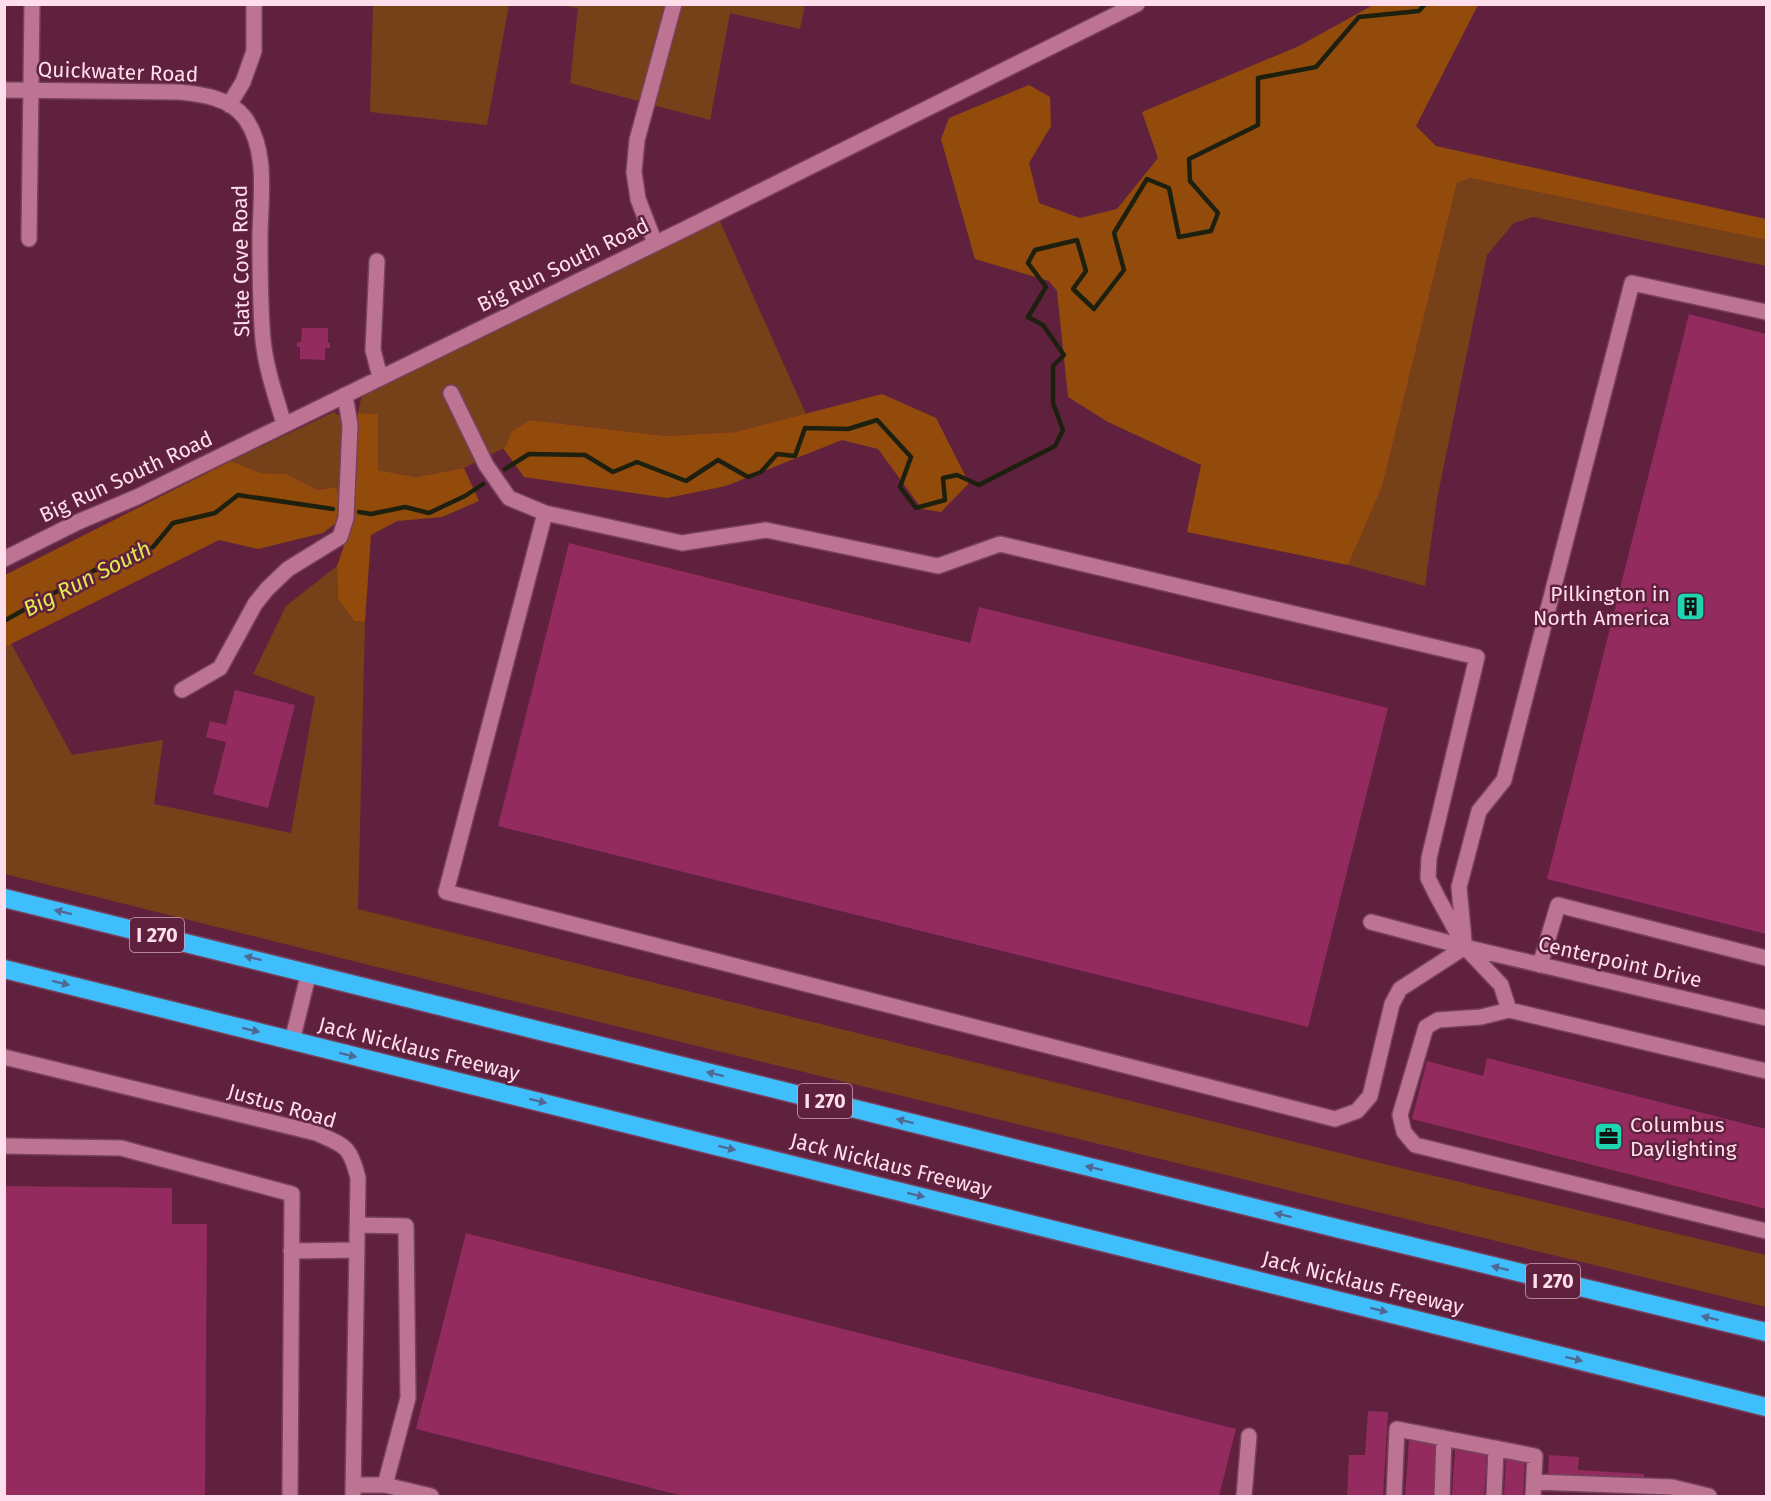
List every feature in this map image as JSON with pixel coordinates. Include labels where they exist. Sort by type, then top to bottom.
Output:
[{"type":"highway","name":"I 270","points":[[4,898],[1767,1332]]},
{"type":"highway","name":"Jack Nicklaus Freeway","points":[[4,969],[1767,1407]]},
{"type":"highway","points":[[1650,1379],[1767,1416]]},
{"type":"street","points":[[29,239],[32,4]]},
{"type":"street","points":[[229,105],[243,82],[254,51],[254,4]]},
{"type":"street","points":[[655,243],[638,199],[634,172],[637,140],[674,4]]},
{"type":"street","name":"Big Run South Road","points":[[5,557],[137,497],[1137,4]]},
{"type":"street","name":"Quickwater Road","points":[[4,90],[187,92],[205,94],[229,105]]},
{"type":"street","name":"Slate Cove Road","points":[[229,105],[243,116],[253,131],[259,148],[263,340],[267,367],[284,424]]},
{"type":"street","points":[[377,261],[373,350],[380,377]]},
{"type":"street","points":[[1465,947],[1459,887],[1479,811],[1504,780],[1632,283],[1767,312]]},
{"type":"street","points":[[451,393],[486,465],[509,498],[545,513],[682,543],[766,530],[938,566],[1000,544],[1477,657],[1429,858],[1428,878],[1465,947],[1501,985],[1509,1010]]},
{"type":"street","points":[[182,690],[220,668],[255,604],[288,569],[340,537],[346,518],[350,426],[345,395]]},
{"type":"street","points":[[545,513],[446,892],[1335,1119],[1356,1111],[1370,1096],[1392,1004],[1400,989],[1465,947]]},
{"type":"street","points":[[1540,964],[1558,905],[1767,958]]},
{"type":"street","name":"Centerpoint Drive","points":[[1371,922],[1465,947],[1767,1018]]},
{"type":"street","points":[[292,1041],[309,972]]},
{"type":"street","points":[[1767,1071],[1509,1010],[1481,1017],[1438,1020],[1426,1027],[1400,1115],[1404,1132],[1416,1145],[1767,1231]]},
{"type":"street","name":"Justus Road","points":[[4,1057],[316,1133],[342,1145],[353,1157],[358,1178],[353,1491]]},
{"type":"street","points":[[4,1146],[121,1148],[292,1194],[290,1497]]},
{"type":"street","points":[[357,1225],[406,1226],[408,1398],[385,1485]]},
{"type":"street","points":[[291,1251],[357,1250]]},
{"type":"street","points":[[1394,1497],[1397,1429],[1535,1456],[1534,1489],[1672,1487],[1709,1497]]},
{"type":"street","points":[[1244,1497],[1249,1436]]},
{"type":"street","points":[[1442,1497],[1444,1438]]},
{"type":"street","points":[[1494,1497],[1496,1448]]},
{"type":"street","points":[[353,1491],[385,1485],[431,1497]]},
{"type":"shaded area","points":[[373,5],[509,5],[487,125],[370,112]]},
{"type":"shaded area","points":[[557,5],[805,5],[800,29],[730,13],[710,120],[570,83],[578,8]]},
{"type":"shaded area","points":[[1373,5],[1478,5],[1416,126],[1436,146],[1766,219],[1766,240],[1470,178],[1457,183],[1382,487],[1348,565],[1187,532],[1201,465],[1108,422],[1068,397],[1057,291],[1049,281],[975,259],[941,139],[949,118],[1029,85],[1050,97],[1051,126],[1029,163],[1039,203],[1080,218],[1117,209],[1158,158],[1142,112],[1299,46]]},
{"type":"shaded area","points":[[1470,178],[1766,240],[1766,266],[1533,217],[1514,223],[1487,255],[1437,499],[1425,586],[1348,565],[1382,487],[1457,183]]},
{"type":"shaded area","points":[[719,219],[806,414],[735,432],[666,436],[529,420],[512,431],[506,447],[464,468],[416,477],[378,470],[378,414],[358,413],[362,394]]},
{"type":"shaded area","points":[[882,394],[936,418],[969,483],[941,512],[922,509],[878,449],[842,440],[726,486],[667,498],[524,477],[503,448],[512,431],[529,420],[666,436],[735,432]]},
{"type":"shaded area","points":[[334,412],[344,419],[341,502],[336,487],[318,490],[286,474],[260,473],[231,461]]},
{"type":"shaded area","points":[[358,413],[378,414],[378,470],[416,477],[464,468],[479,501],[442,517],[397,521],[371,535],[365,622],[354,621],[338,599],[337,566],[352,523]]},
{"type":"shaded area","points":[[231,461],[260,473],[286,474],[318,490],[336,487],[341,502],[340,520],[323,533],[258,549],[219,540],[5,647],[5,575]]},
{"type":"shaded area","points":[[337,566],[338,599],[354,621],[365,622],[358,909],[1384,1164],[1766,1255],[1766,1307],[497,997],[5,874],[5,647],[11,643],[72,755],[163,740],[154,804],[291,833],[315,697],[253,674],[286,606]]},
{"type":"building","name":"Pilkington in North America","points":[[1689,314],[1766,334],[1766,934],[1547,879]]},
{"type":"building","points":[[302,328],[328,328],[330,348],[325,348],[325,360],[300,359],[300,347],[297,347],[297,342],[301,342]]},
{"type":"building","points":[[569,543],[970,643],[979,607],[1388,708],[1308,1027],[498,826]]},
{"type":"building","points":[[235,690],[295,705],[268,808],[213,794],[226,742],[206,737],[210,721],[226,725]]},
{"type":"building","points":[[1487,1058],[1766,1129],[1766,1209],[1412,1119],[1427,1061],[1483,1076]]},
{"type":"building","points":[[4,1186],[172,1188],[172,1224],[207,1224],[205,1496],[4,1496]]},
{"type":"building","points":[[466,1233],[1236,1429],[1219,1496],[683,1496],[416,1429]]},
{"type":"building","points":[[1368,1411],[1388,1412],[1383,1496],[1347,1496],[1349,1455],[1365,1455]]},
{"type":"building","points":[[1409,1440],[1439,1443],[1434,1496],[1405,1496]]},
{"type":"building","points":[[1455,1450],[1487,1452],[1484,1496],[1452,1496]]},
{"type":"building","points":[[1549,1455],[1579,1457],[1578,1470],[1644,1474],[1644,1482],[1548,1477]]},
{"type":"building","points":[[1506,1458],[1525,1459],[1523,1496],[1504,1496]]},
{"type":"waterway","name":"Big Run South","points":[[505,469],[529,454],[585,455],[613,472],[637,462],[686,481],[718,460],[748,477],[761,472],[777,454],[795,456],[805,428],[848,429],[877,420],[911,457],[900,487],[916,508],[945,500],[943,478],[957,475],[979,485],[1055,446],[1063,430],[1053,403],[1053,366],[1064,355],[1043,325],[1028,317],[1046,287],[1028,263],[1035,250],[1077,240],[1086,271],[1073,289],[1094,309],[1124,270],[1114,233],[1147,179],[1169,188],[1179,237],[1211,231],[1218,213],[1190,181],[1189,159],[1258,125],[1258,78],[1316,67],[1359,17],[1419,11],[1425,4]]},
{"type":"waterway","name":"Big Run South","points":[[359,512],[371,514],[405,507],[429,513],[465,496],[483,484]]},
{"type":"waterway","name":"Big Run South","points":[[4,621],[95,570],[118,566],[153,547],[173,523],[215,513],[238,495],[333,509]]},
{"type":"place","name":"Pilkington in North America","points":[[1691,606]]},
{"type":"place","name":"Columbus Daylighting","points":[[1609,1137]]}]
